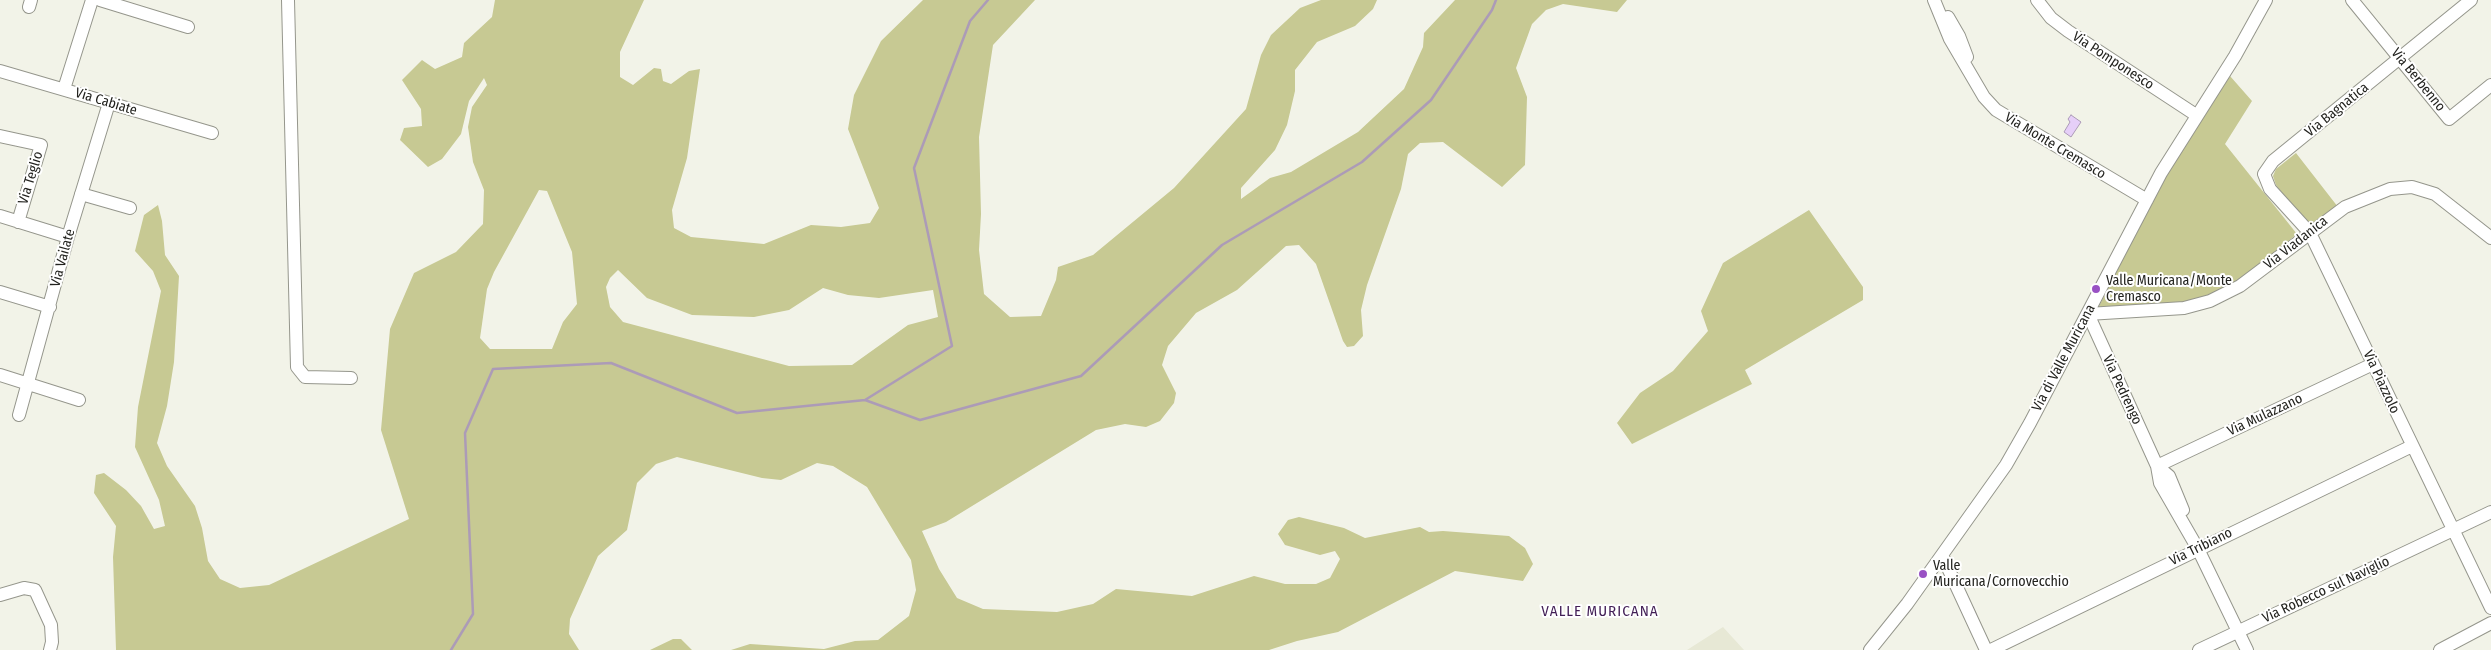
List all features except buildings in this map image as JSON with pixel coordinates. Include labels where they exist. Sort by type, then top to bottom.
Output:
[{"type":"street","points":[[64,89],[92,0]]},
{"type":"street","points":[[100,0],[188,27]]},
{"type":"street","points":[[288,0],[297,367],[305,377],[351,378]]},
{"type":"street","name":"Via Monte Cremasco","points":[[1936,0],[1959,36],[1972,77],[1988,101],[2001,114],[2147,200]]},
{"type":"street","name":"Via Pomponesco","points":[[2037,0],[2046,13],[2068,31],[2196,115]]},
{"type":"street","name":"Via di Valle Muricana","points":[[1870,650],[1942,556],[2006,465],[2147,200],[2196,115],[2235,56],[2266,0]]},
{"type":"street","name":"Via Berbenno","points":[[2352,0],[2449,119],[2491,85]]},
{"type":"street","name":"Via Bagnatica","points":[[2310,233],[2268,185],[2264,178],[2265,170],[2471,0]]},
{"type":"street","name":"Via Cabiate","points":[[0,71],[212,133]]},
{"type":"street","name":"Via Vailate","points":[[19,415],[68,237],[109,103]]},
{"type":"street","name":"Via Teglio","points":[[0,136],[41,145],[18,222]]},
{"type":"street","name":"Via Viadanica","points":[[2088,314],[2184,308],[2210,301],[2240,286],[2335,213],[2355,201],[2390,189],[2412,187],[2440,197],[2491,238]]},
{"type":"street","points":[[81,194],[130,208]]},
{"type":"street","points":[[0,216],[68,237]]},
{"type":"street","name":"Via Piazzolo","points":[[2310,233],[2491,608]]},
{"type":"street","points":[[0,292],[50,307]]},
{"type":"street","name":"Via Pedrengo","points":[[2088,314],[2157,466],[2165,471],[2171,480],[2198,549],[2247,650]]},
{"type":"street","name":"Via Mulazzano","points":[[2157,466],[2373,364]]},
{"type":"street","points":[[0,375],[79,400]]},
{"type":"street","name":"Via Tribiano","points":[[1991,650],[2412,446]]},
{"type":"street","points":[[2453,530],[2491,512]]},
{"type":"street","name":"Via Robecco sul Naviglio","points":[[2199,650],[2453,530]]},
{"type":"street","points":[[1942,556],[1986,650]]},
{"type":"street","points":[[0,595],[24,588],[35,590],[51,625],[52,642],[50,650]]},
{"type":"street","points":[[2440,650],[2491,623]]},
{"type":"shaded area","points":[[2071,115],[2081,122],[2071,137],[2064,132],[2070,122],[2068,119]]},
{"type":"shaded area","points":[[1723,627],[1744,650],[1687,650]]},
{"type":"green space","points":[[495,0],[644,0],[620,52],[620,77],[633,85],[654,68],[661,69],[663,81],[671,84],[689,71],[700,69],[687,158],[672,210],[674,228],[691,237],[764,244],[811,225],[841,227],[870,223],[879,208],[848,129],[854,95],[881,41],[923,0],[1035,0],[993,45],[979,137],[981,214],[979,250],[984,294],[1010,317],[1041,316],[1056,280],[1058,267],[1093,255],[1174,188],[1246,109],[1261,55],[1271,35],[1300,8],[1321,0],[1377,0],[1373,9],[1355,26],[1317,42],[1295,70],[1295,91],[1287,125],[1275,150],[1241,188],[1241,199],[1270,178],[1291,172],[1358,132],[1404,89],[1423,47],[1424,33],[1455,0],[1627,0],[1617,12],[1563,4],[1546,10],[1532,24],[1516,68],[1527,97],[1525,165],[1502,187],[1443,142],[1420,143],[1408,154],[1401,189],[1367,285],[1361,310],[1363,336],[1354,346],[1347,347],[1343,341],[1316,264],[1299,245],[1286,246],[1237,290],[1196,313],[1168,346],[1162,365],[1176,393],[1174,403],[1160,421],[1146,427],[1125,424],[1096,430],[946,522],[922,531],[939,569],[957,598],[983,609],[1057,612],[1093,604],[1116,589],[1192,596],[1254,576],[1285,584],[1316,584],[1330,578],[1340,559],[1335,551],[1320,555],[1285,545],[1278,534],[1288,520],[1299,517],[1344,528],[1365,538],[1420,527],[1429,532],[1443,531],[1509,536],[1525,548],[1533,564],[1523,581],[1455,571],[1338,632],[1297,641],[1269,650],[731,650],[750,644],[824,649],[855,641],[878,640],[909,616],[916,590],[911,560],[867,487],[833,466],[817,463],[781,480],[762,478],[677,457],[656,464],[637,483],[627,530],[598,556],[570,619],[569,634],[579,650],[116,650],[113,557],[116,526],[94,493],[96,475],[104,473],[126,490],[141,506],[154,529],[165,526],[159,500],[135,447],[138,407],[161,291],[153,271],[135,251],[144,215],[158,205],[162,221],[165,255],[179,276],[174,362],[167,406],[157,443],[167,466],[195,506],[202,528],[208,561],[220,579],[240,588],[269,585],[409,519],[381,430],[390,329],[414,273],[456,252],[483,224],[484,190],[473,162],[468,127],[472,107],[487,85],[484,78],[469,101],[461,134],[442,159],[428,167],[400,140],[404,128],[422,126],[421,109],[402,80],[422,60],[435,69],[462,57],[464,43],[492,17]],"holes":[[[539,190],[547,191],[572,252],[577,304],[563,322],[552,349],[490,349],[480,338],[487,289],[494,272]],[[618,270],[647,298],[692,315],[754,317],[789,310],[823,288],[848,295],[879,298],[933,290],[938,317],[908,325],[852,365],[789,366],[623,322],[610,307],[606,287],[610,278]]]},
{"type":"green space","points":[[2230,76],[2252,101],[2225,144],[2297,234],[2241,280],[2203,297],[2186,302],[2098,308],[2165,176]]},
{"type":"green space","points":[[2296,153],[2338,207],[2309,228],[2276,185],[2273,176],[2276,169]]},
{"type":"green space","points":[[1809,210],[1863,287],[1863,300],[1745,370],[1752,384],[1632,444],[1617,423],[1640,393],[1673,371],[1708,331],[1701,311],[1723,263]]},
{"type":"green space","points":[[673,639],[681,639],[692,650],[650,650]]},
{"type":"waterway","points":[[451,650],[473,614],[465,433],[493,369],[611,363],[737,413],[865,400],[952,346],[914,168],[970,21],[988,0]]},
{"type":"waterway","points":[[865,400],[920,420],[1081,376],[1222,245],[1362,162],[1431,100],[1492,10],[1496,0]]},
{"type":"place","name":"Valle Muricana/Monte Cremasco","points":[[2096,289]]},
{"type":"place","name":"Valle Muricana/Cornovecchio","points":[[1923,574]]},
{"type":"district","name":"VALLE MURICANA","points":[[1600,612]]}]
